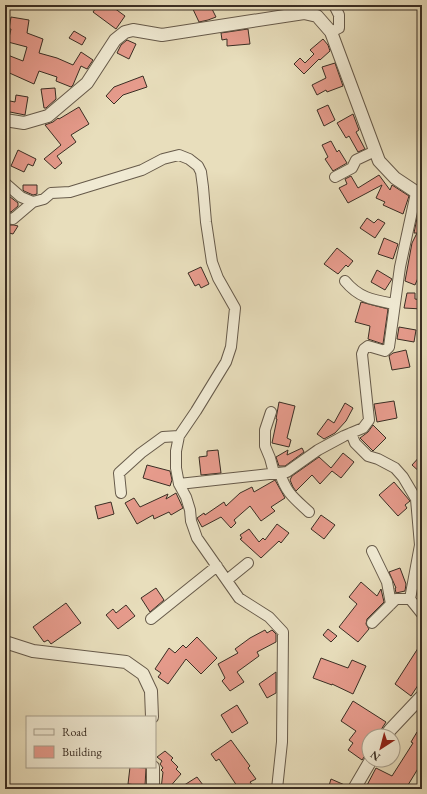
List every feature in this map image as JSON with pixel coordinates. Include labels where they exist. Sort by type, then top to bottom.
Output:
[{"type":"street","points":[[331,32],[339,28],[339,15],[334,5]]},
{"type":"street","points":[[5,120],[24,123],[48,116],[87,83],[115,40],[125,32],[133,30],[162,35],[304,13],[317,16],[331,32],[379,162],[395,178],[419,194],[400,267],[389,347],[385,351],[368,346],[364,349],[362,354],[369,420],[363,428],[318,450],[287,472],[179,484]]},
{"type":"street","points":[[335,177],[352,168],[356,160],[375,151]]},
{"type":"street","points":[[5,218],[13,219],[33,202],[44,199],[51,193],[70,192],[142,170],[179,155],[189,159],[198,166],[201,172],[212,262],[218,278],[235,308],[231,347],[226,362],[179,436],[176,451],[176,468],[179,484],[186,497],[190,510],[191,521],[197,538],[239,598],[269,617],[283,632],[282,742],[277,789]]},
{"type":"street","points":[[5,183],[20,197],[33,202]]},
{"type":"street","points":[[345,281],[351,288],[364,297],[394,304]]},
{"type":"street","points":[[271,412],[264,430],[265,446],[277,473],[288,492],[309,512]]},
{"type":"street","points":[[351,433],[355,443],[368,456],[378,459],[395,468],[403,477],[416,499],[420,545],[410,599],[422,614]]},
{"type":"street","points":[[121,493],[119,473],[128,464],[163,437],[179,436]]},
{"type":"street","points":[[372,551],[387,582],[391,604]]},
{"type":"street","points":[[227,580],[248,563]]},
{"type":"street","points":[[151,619],[217,566]]},
{"type":"street","points":[[372,623],[396,599],[410,599]]},
{"type":"street","points":[[5,642],[33,651],[126,662],[143,674],[151,691],[152,716]]},
{"type":"street","points":[[392,728],[422,696]]},
{"type":"street","points":[[153,768],[153,789]]},
{"type":"street","points":[[354,789],[366,768]]},
{"type":"building","points":[[98,5],[110,5],[125,16],[116,29],[93,12]]},
{"type":"building","points":[[191,5],[210,5],[216,17],[199,22]]},
{"type":"building","points":[[11,17],[29,20],[27,33],[43,39],[39,53],[57,58],[73,65],[81,52],[93,60],[87,69],[81,66],[71,87],[56,81],[57,77],[39,71],[34,84],[5,71],[5,54],[23,61],[27,47],[8,42],[11,29],[9,29]]},
{"type":"building","points":[[248,29],[250,44],[227,46],[227,39],[222,40],[221,33]]},
{"type":"building","points":[[74,31],[86,38],[82,45],[69,38]]},
{"type":"building","points":[[323,39],[328,45],[330,51],[320,60],[319,59],[304,74],[294,64],[300,58],[305,63],[314,54],[310,50]]},
{"type":"building","points":[[127,40],[136,44],[129,59],[117,53],[121,45]]},
{"type":"building","points":[[335,63],[343,86],[327,92],[326,90],[317,95],[312,85],[326,78],[322,67]]},
{"type":"building","points":[[143,76],[147,87],[123,95],[114,104],[106,96],[114,87]]},
{"type":"building","points":[[55,88],[56,99],[44,108],[41,89]]},
{"type":"building","points":[[16,95],[28,97],[25,115],[5,111],[5,100],[15,102]]},
{"type":"building","points":[[328,105],[335,120],[324,126],[317,110]]},
{"type":"building","points":[[79,107],[89,124],[71,135],[76,142],[57,156],[62,163],[55,169],[44,159],[61,145],[45,125],[58,118],[59,119]]},
{"type":"building","points":[[353,114],[359,130],[356,132],[365,149],[358,152],[349,136],[346,138],[337,123]]},
{"type":"building","points":[[331,141],[337,152],[339,150],[347,163],[333,171],[325,159],[328,157],[322,145]]},
{"type":"building","points":[[18,150],[36,159],[33,166],[28,164],[24,172],[11,166]]},
{"type":"building","points":[[379,175],[390,190],[392,185],[409,196],[403,214],[383,205],[385,202],[376,198],[382,185],[348,203],[339,188],[347,184],[345,179],[351,176],[358,188]]},
{"type":"building","points":[[23,185],[37,185],[37,194],[33,195],[24,191]]},
{"type":"building","points":[[5,193],[18,203],[18,206],[11,212],[5,212]]},
{"type":"building","points":[[420,203],[422,203],[422,262],[418,270],[421,271],[415,285],[405,281],[412,243],[417,233],[414,233]]},
{"type":"building","points":[[367,218],[374,223],[378,219],[385,223],[375,238],[360,228]]},
{"type":"building","points":[[5,225],[18,226],[13,234],[5,232]]},
{"type":"building","points":[[384,238],[398,244],[393,259],[378,254]]},
{"type":"building","points":[[337,248],[353,261],[348,267],[346,265],[338,274],[324,264]]},
{"type":"building","points":[[201,267],[209,284],[201,288],[199,284],[195,286],[188,273]]},
{"type":"building","points":[[377,270],[392,279],[385,290],[371,282]]},
{"type":"building","points":[[407,293],[415,293],[415,299],[422,300],[422,309],[404,308]]},
{"type":"building","points":[[361,302],[388,309],[383,344],[368,339],[370,326],[355,322]]},
{"type":"building","points":[[399,327],[416,330],[414,342],[397,339]]},
{"type":"building","points":[[406,350],[410,367],[392,370],[389,356],[393,353]]},
{"type":"building","points":[[394,401],[397,418],[377,422],[374,404]]},
{"type":"building","points":[[279,402],[295,406],[287,438],[291,440],[289,447],[272,443]]},
{"type":"building","points":[[345,403],[353,408],[346,421],[335,433],[324,439],[317,434],[328,419],[334,423]]},
{"type":"building","points":[[373,425],[386,438],[373,451],[360,438],[368,432]]},
{"type":"building","points":[[302,448],[304,452],[285,466],[279,466],[276,457],[288,450],[287,455]]},
{"type":"building","points":[[218,450],[221,473],[201,475],[199,457],[207,456],[207,451]]},
{"type":"building","points":[[343,453],[354,462],[341,478],[332,471],[320,484],[312,475],[296,491],[293,487],[290,480],[292,476],[319,457],[331,468]]},
{"type":"building","points":[[422,454],[422,474],[412,465]]},
{"type":"building","points":[[147,465],[170,471],[172,480],[170,486],[143,478]]},
{"type":"building","points":[[275,480],[285,498],[271,507],[275,511],[261,521],[250,506],[234,520],[236,523],[231,528],[221,517],[202,527],[197,518],[204,513],[205,515],[224,502],[226,506],[240,493],[252,487],[254,492]]},
{"type":"building","points":[[394,482],[410,501],[405,505],[407,508],[398,516],[379,495]]},
{"type":"building","points":[[176,493],[183,508],[171,515],[169,512],[154,519],[153,515],[137,524],[125,503],[134,498],[140,507],[168,494],[166,499]]},
{"type":"building","points":[[111,502],[114,514],[98,519],[95,506]]},
{"type":"building","points":[[321,515],[335,525],[324,539],[311,529]]},
{"type":"building","points":[[277,524],[289,533],[281,543],[279,541],[261,558],[240,539],[242,538],[240,535],[249,529],[259,542],[263,538],[265,540]]},
{"type":"building","points":[[400,568],[406,584],[405,591],[396,593],[396,588],[389,572]]},
{"type":"building","points":[[361,582],[377,596],[381,589],[384,602],[367,619],[366,624],[369,629],[358,642],[339,627],[357,604],[349,597]]},
{"type":"building","points":[[156,588],[164,600],[150,612],[141,598]]},
{"type":"building","points":[[66,603],[81,623],[51,644],[48,640],[44,642],[33,627]]},
{"type":"building","points":[[126,605],[135,616],[118,629],[106,615],[113,609],[116,613]]},
{"type":"building","points":[[328,629],[337,636],[331,642],[323,635]]},
{"type":"building","points":[[265,630],[267,633],[272,630],[276,634],[276,642],[257,652],[259,656],[237,672],[244,682],[230,691],[222,681],[225,678],[218,664],[238,653],[235,649],[250,638]]},
{"type":"building","points":[[197,637],[217,658],[201,674],[186,659],[168,684],[158,677],[161,673],[155,669],[169,648],[175,653],[183,645],[186,648]]},
{"type":"building","points":[[422,642],[422,679],[411,696],[395,684]]},
{"type":"building","points":[[321,658],[348,668],[352,660],[366,666],[353,694],[332,684],[313,678]]},
{"type":"building","points":[[276,672],[276,693],[267,698],[259,684]]},
{"type":"building","points":[[353,701],[386,722],[382,728],[361,728],[361,759],[348,750],[353,743],[349,740],[356,731],[341,721]]},
{"type":"building","points":[[237,705],[248,723],[232,733],[221,715]]},
{"type":"building","points":[[417,732],[422,735],[422,762],[408,785],[417,789],[365,789],[376,768],[392,776],[397,768],[401,768],[401,762],[413,743],[411,742]]},
{"type":"building","points":[[231,740],[250,766],[248,768],[256,779],[250,782],[253,786],[247,789],[239,789],[219,759],[216,761],[211,754]]},
{"type":"building","points":[[165,751],[173,758],[171,760],[178,767],[176,769],[181,774],[168,789],[161,789],[163,772],[161,770],[163,768],[160,764],[162,761],[157,757]]},
{"type":"building","points":[[130,768],[146,768],[145,786],[128,784]]},
{"type":"building","points":[[197,777],[206,789],[178,789]]},
{"type":"building","points":[[331,779],[347,786],[347,789],[328,789]]}]
